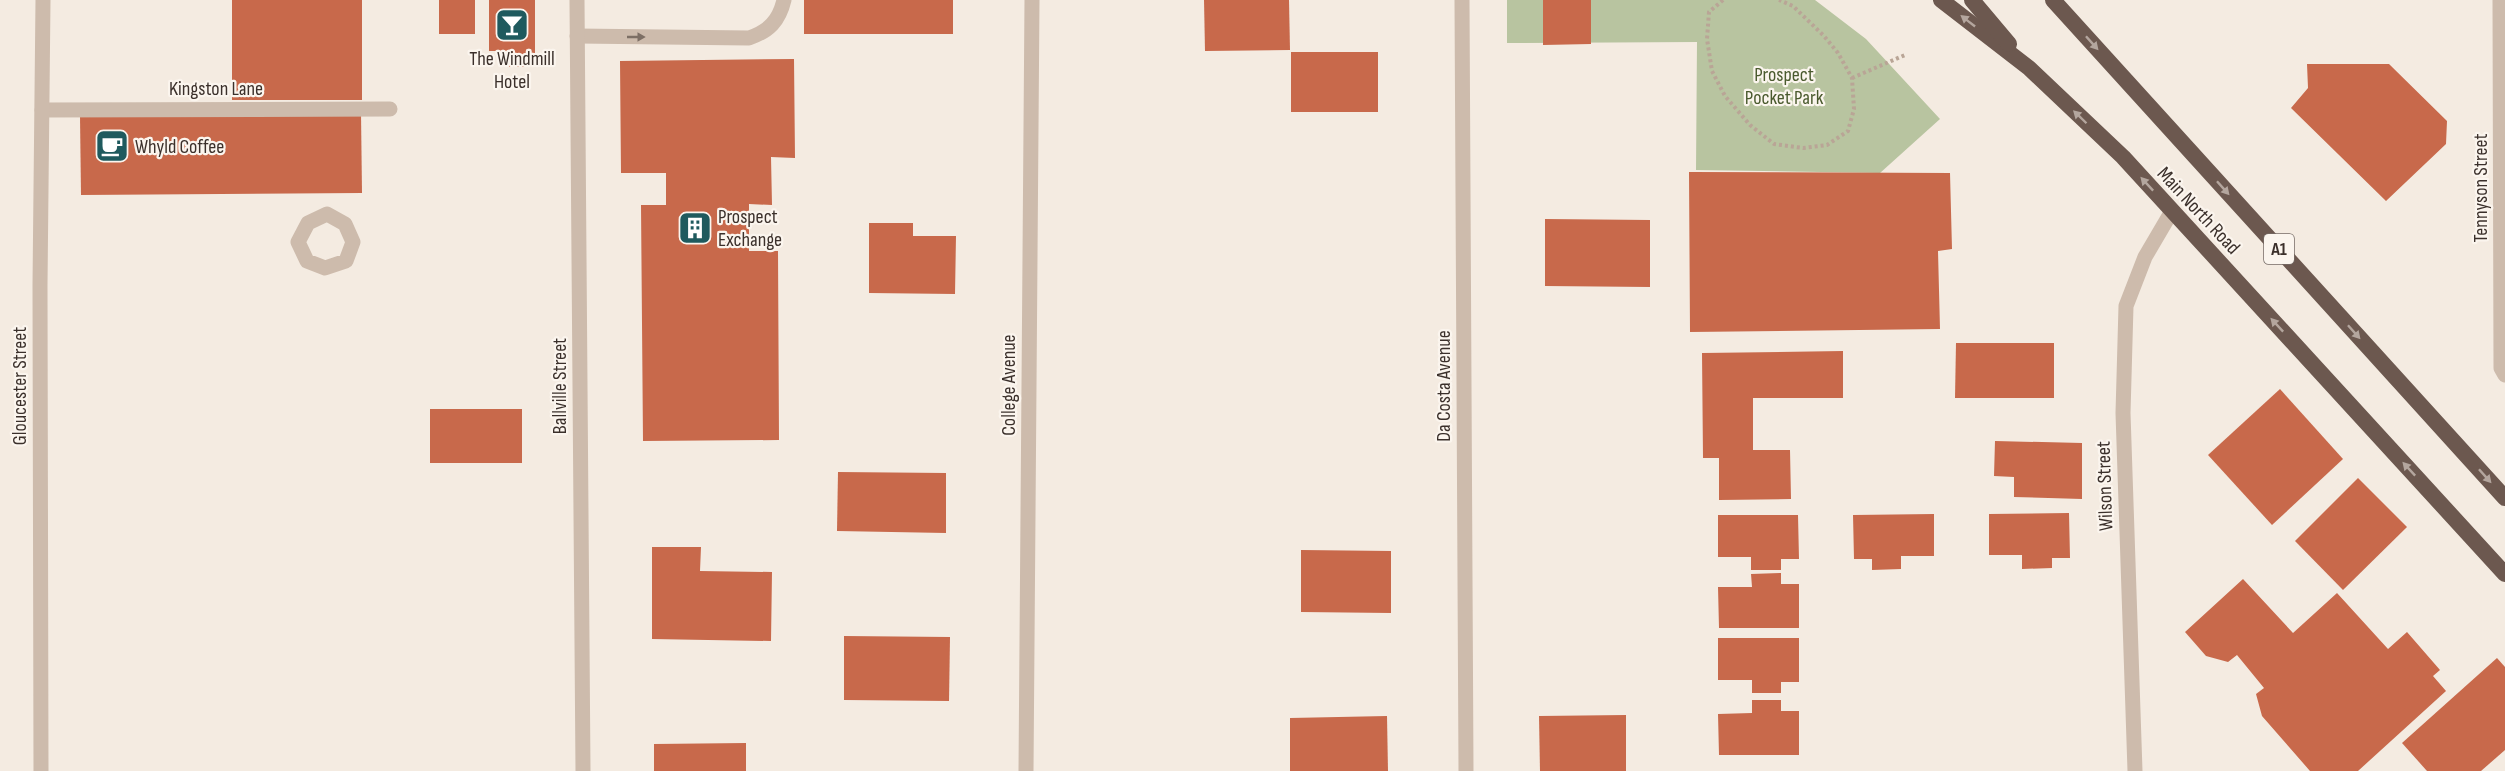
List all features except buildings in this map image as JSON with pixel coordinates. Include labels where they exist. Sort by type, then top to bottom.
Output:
[{"type":"highway","name":"Main North Road","points":[[1941,0],[2029,68],[2122,158],[2505,574]]},
{"type":"highway","points":[[1972,0],[2029,68]]},
{"type":"highway","name":"Main North Road","points":[[2053,0],[2505,498]]},
{"type":"street","name":"Gloucester Street","points":[[41,771],[43,0]]},
{"type":"street","name":"Ballville Street","points":[[577,0],[583,771]]},
{"type":"street","points":[[577,36],[749,38],[763,33],[774,24],[781,12],[784,0]]},
{"type":"street","name":"College Avenue","points":[[1026,771],[1032,0]]},
{"type":"street","name":"Da Costa Avenue","points":[[1462,0],[1466,771]]},
{"type":"street","name":"Tennyson Street","points":[[2500,0],[2503,371]]},
{"type":"street","name":"Kingston Lane","points":[[42,110],[390,108]]},
{"type":"street","name":"Wilson Street","points":[[2136,769],[2123,412],[2126,306],[2145,257],[2172,211]]},
{"type":"path","points":[[1722,0],[1709,12],[1707,39],[1712,71],[1725,96],[1750,125],[1774,144],[1803,148],[1827,146],[1848,131],[1854,109],[1852,78],[1838,53],[1824,36],[1793,6],[1779,0]]},
{"type":"path","points":[[1852,78],[1905,55]]},
{"type":"green space","name":"Prospect Pocket Park","points":[[1507,0],[1815,0],[1866,39],[1940,119],[1880,173],[1696,170],[1697,42],[1507,43]]},
{"type":"place","name":"The Windmill Hotel","points":[[512,25]]},
{"type":"place","name":"Whyld Coffee","points":[[112,146]]},
{"type":"place","name":"Prospect Exchange","points":[[695,228]]}]
